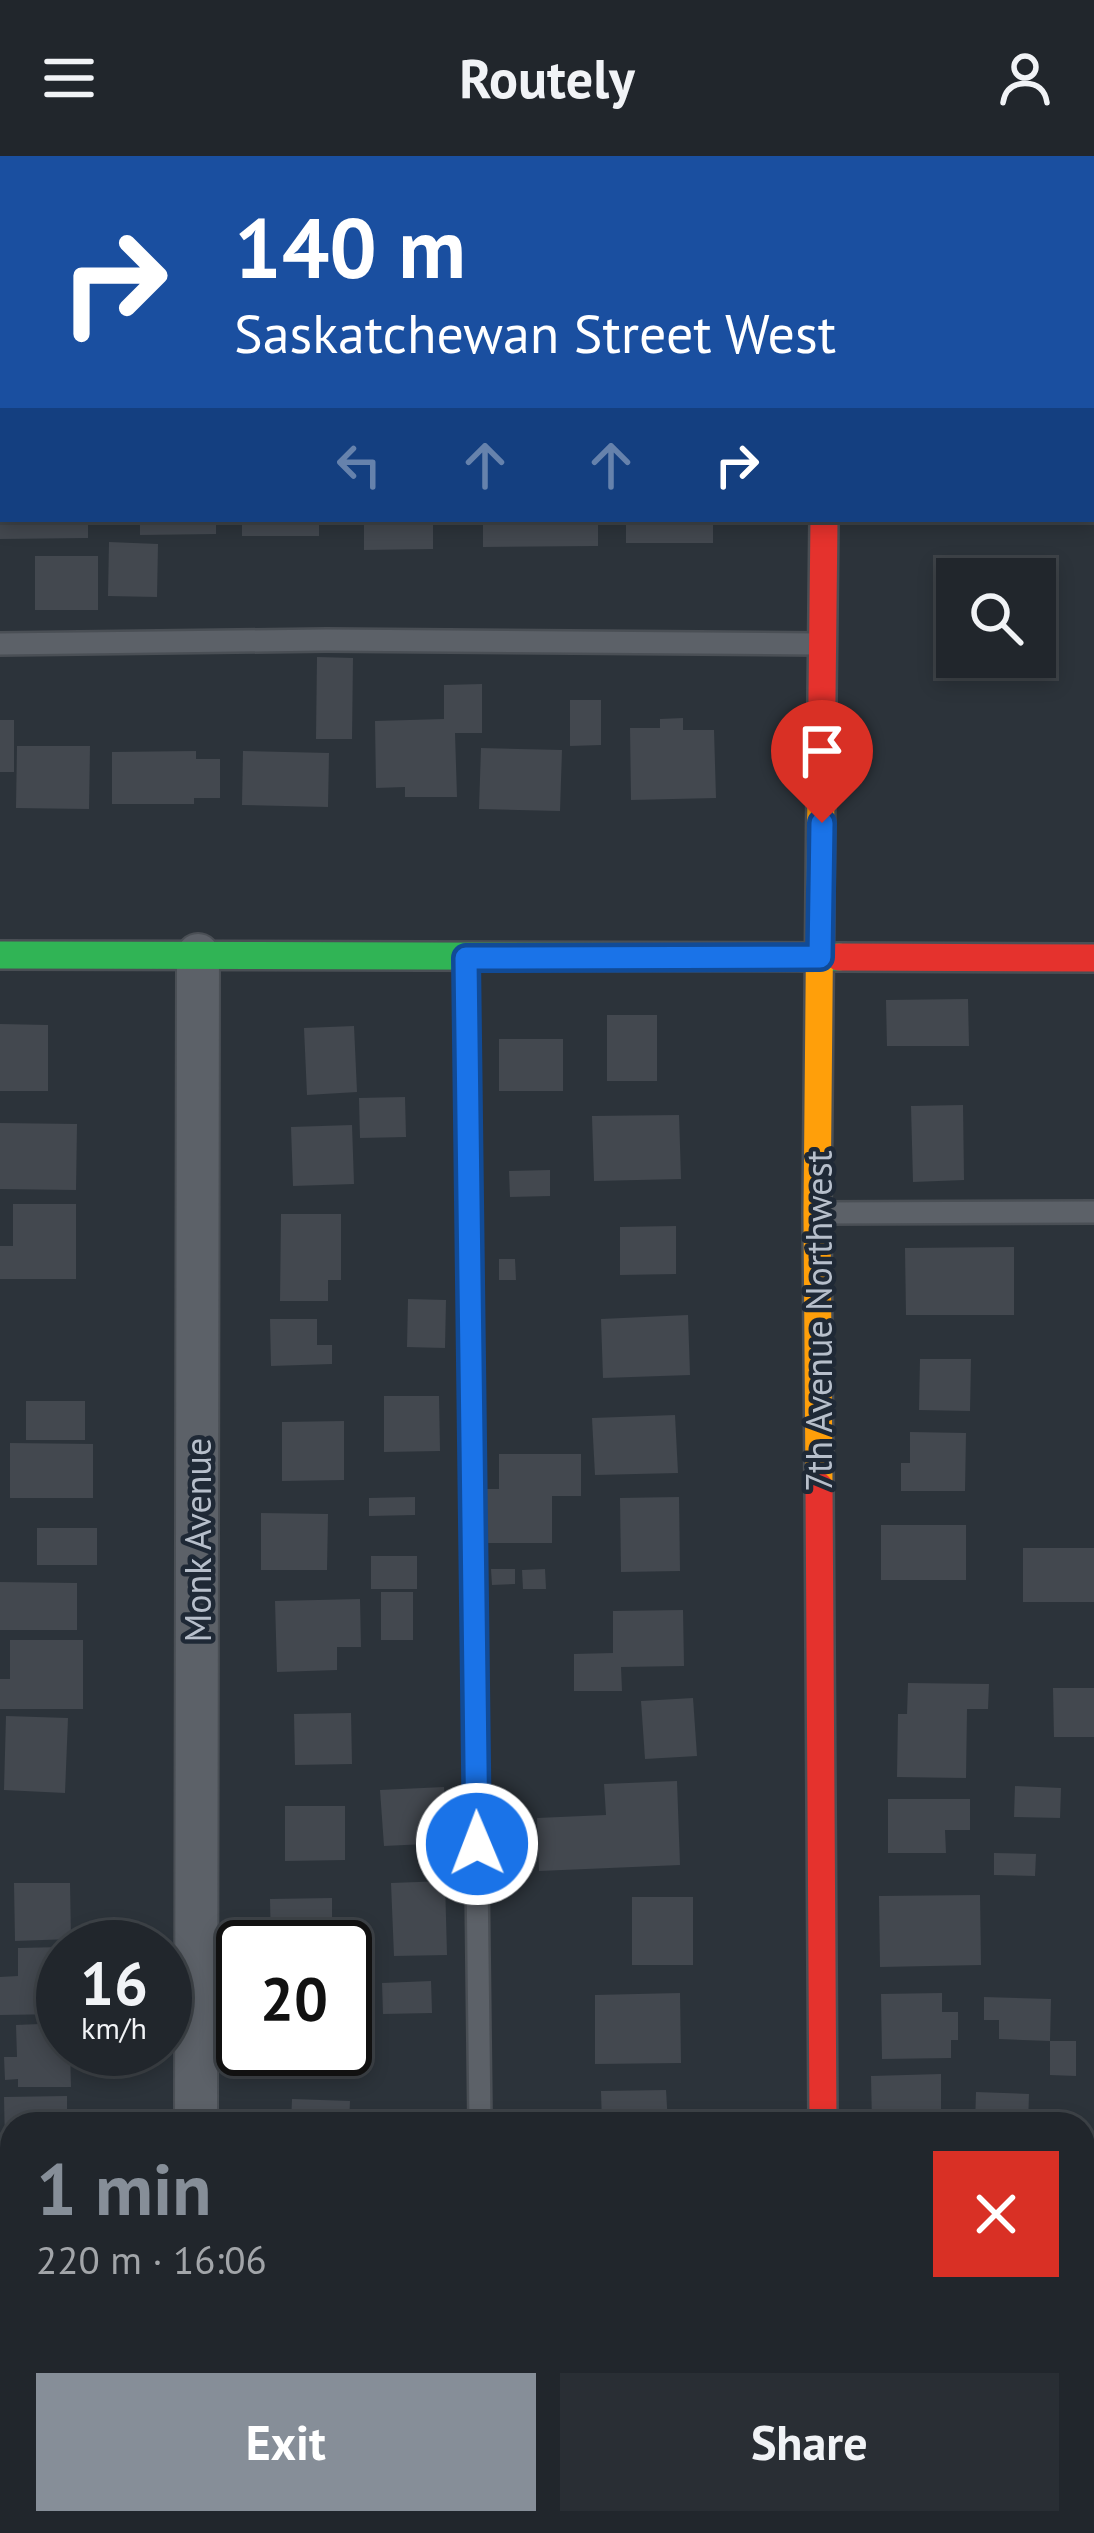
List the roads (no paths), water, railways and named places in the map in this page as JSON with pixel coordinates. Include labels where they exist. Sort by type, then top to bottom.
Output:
[{"type":"street","name":"7th Avenue Northwest","points":[[823,2112],[817,1213],[824,522]]},
{"type":"street","points":[[0,955],[1094,958]]},
{"type":"street","name":"Monk Avenue","points":[[196,2112],[198,956]]},
{"type":"lane","points":[[0,644],[326,640],[824,644]]},
{"type":"lane","points":[[466,958],[480,2112]]},
{"type":"lane","points":[[817,1213],[1094,1212]]}]
